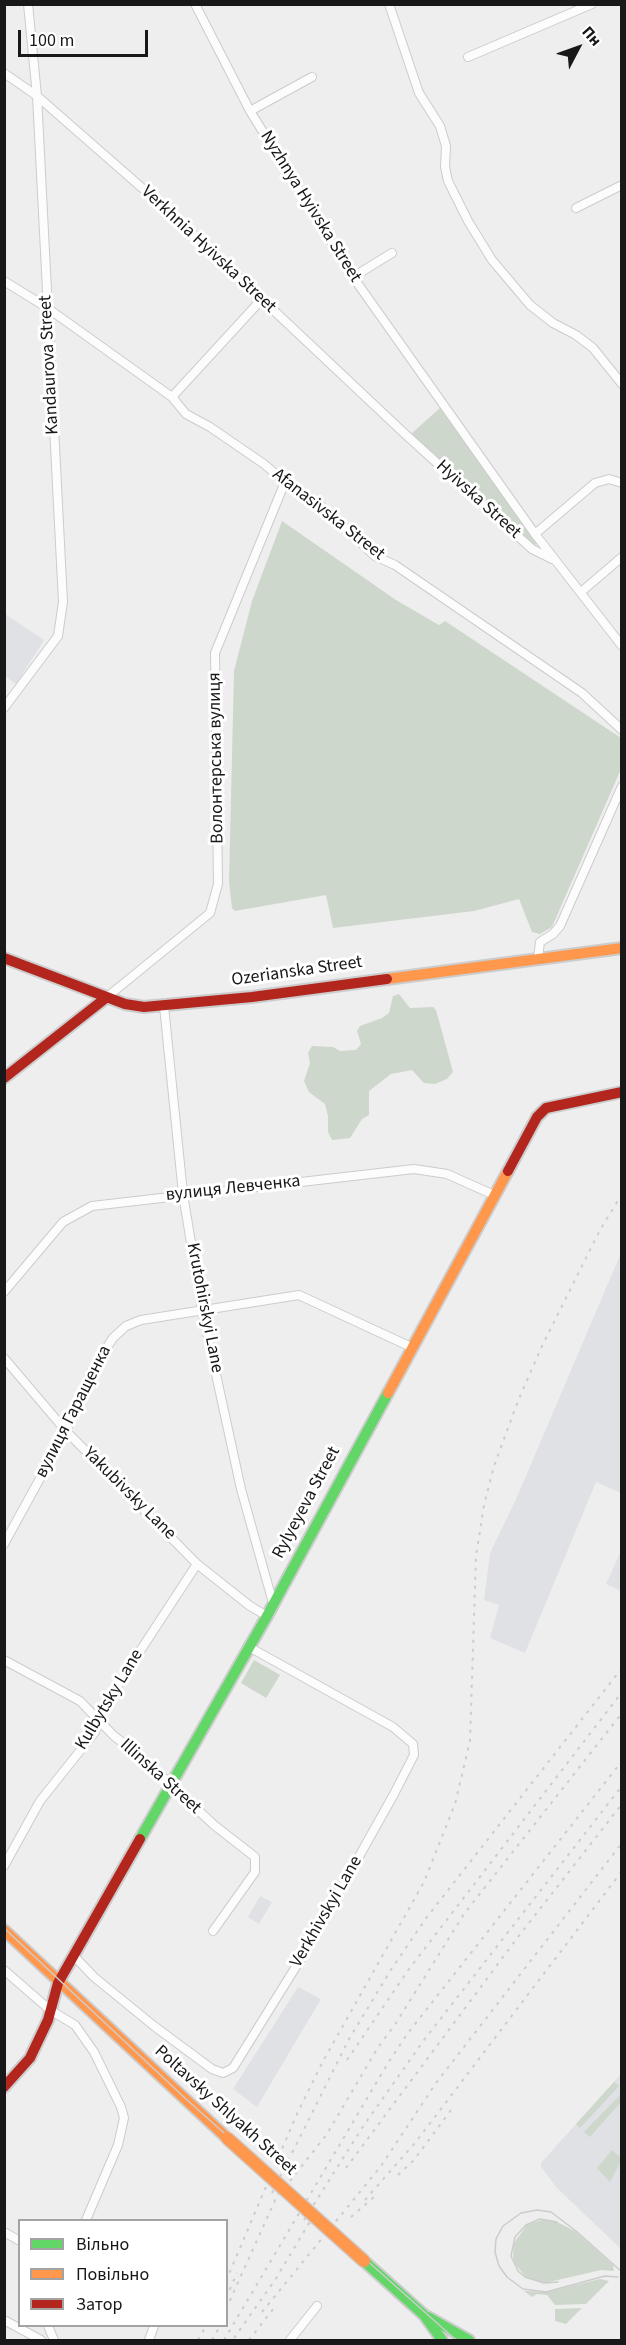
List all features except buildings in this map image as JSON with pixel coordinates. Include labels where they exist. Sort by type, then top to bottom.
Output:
[{"type":"main road","name":"Ozerianska Street","points":[[4,958],[134,1006],[164,1006],[252,997],[621,948]]},
{"type":"main road","points":[[4,1078],[107,997]]},
{"type":"main road","name":"Rylyeyeva Street","points":[[4,2087],[30,2058],[48,2020],[59,1981],[267,1616],[537,1117],[546,1108],[621,1092]]},
{"type":"main road","name":"Poltavsky Shlyakh Street","points":[[4,1930],[227,2138],[424,2315],[442,2340]]},
{"type":"main road","name":"Poltavsky Shlyakh Street","points":[[424,2315],[469,2340]]},
{"type":"street","name":"Kandaurova Street","points":[[4,708],[58,636],[63,602],[37,96],[28,4]]},
{"type":"street","name":"Nyzhnya Hyivska Street","points":[[195,4],[250,111],[353,277],[441,400]]},
{"type":"street","points":[[389,4],[419,93],[440,126],[446,146],[445,167],[448,181],[468,221],[492,260],[530,305],[553,323],[576,335],[593,348],[621,384]]},
{"type":"street","points":[[468,57],[592,4]]},
{"type":"street","name":"Verkhnia Hyivska Street","points":[[4,73],[37,96],[165,208],[405,434]]},
{"type":"street","points":[[250,111],[312,77]]},
{"type":"street","points":[[576,208],[621,185]]},
{"type":"street","points":[[353,277],[392,253]]},
{"type":"street","name":"Afanasivska Street","points":[[4,281],[46,306],[172,397],[186,414],[210,427],[264,464],[285,482],[317,502],[375,556],[395,565],[582,693],[621,730]]},
{"type":"street","points":[[172,397],[262,299]]},
{"type":"street","name":"Hyivska Street","points":[[441,400],[555,561],[621,646]]},
{"type":"street","name":"Hyivska Street","points":[[405,434],[532,549],[555,561]]},
{"type":"street","points":[[536,534],[595,483],[609,479],[621,483]]},
{"type":"street","name":"Волонтерська вулиця","points":[[107,997],[210,913],[218,884],[215,653],[285,482]]},
{"type":"street","points":[[581,592],[621,557]]},
{"type":"street","points":[[538,958],[540,942],[553,934],[560,926],[621,786]]},
{"type":"street","name":"Krutohirskyi Lane","points":[[164,1006],[183,1194],[202,1310],[241,1489],[273,1603]]},
{"type":"street","name":"вулиця Левченка","points":[[4,1292],[63,1222],[92,1206],[414,1169],[447,1174],[494,1196]]},
{"type":"street","name":"вулиця Гаращенка","points":[[4,1544],[66,1431],[91,1372],[113,1338],[126,1326],[141,1320],[299,1295],[411,1347]]},
{"type":"street","name":"Yakubivsky Lane","points":[[4,1358],[66,1431],[197,1564],[250,1606],[267,1616]]},
{"type":"street","name":"Kulbytsky Lane","points":[[4,1866],[40,1801],[95,1732],[106,1702],[197,1564]]},
{"type":"street","name":"Verkhivskyi Lane","points":[[74,1956],[94,1977],[154,2026],[212,2069],[223,2073],[233,2068],[314,1936],[394,1794],[414,1755],[413,1744],[393,1727],[249,1647]]},
{"type":"street","name":"Illinska Street","points":[[4,1660],[80,1701],[99,1722],[138,1754],[214,1825],[255,1857],[255,1872],[213,1931]]},
{"type":"street","points":[[4,1970],[50,2010],[75,2025],[89,2043],[122,2107],[124,2118],[118,2145],[86,2219]]},
{"type":"street","points":[[4,2232],[18,2240]]},
{"type":"street","points":[[290,2340],[317,2306]]},
{"type":"street","points":[[4,2320],[41,2340]]},
{"type":"shaded area","points":[[440,408],[538,544],[533,545],[411,434]]},
{"type":"shaded area","points":[[282,521],[396,600],[439,625],[445,621],[621,738],[621,769],[552,927],[540,934],[532,932],[519,899],[474,911],[333,928],[326,895],[235,911],[232,908],[229,882],[234,671],[252,601]]},
{"type":"shaded area","points":[[4,610],[5,614],[44,640],[16,684],[5,676]]},
{"type":"shaded area","points":[[399,994],[410,1008],[433,1007],[436,1010],[453,1072],[447,1079],[435,1084],[424,1083],[412,1070],[391,1074],[369,1091],[369,1115],[362,1119],[350,1138],[332,1140],[328,1132],[325,1104],[309,1092],[304,1081],[310,1063],[308,1053],[312,1046],[333,1047],[340,1051],[356,1050],[361,1044],[357,1031],[360,1026],[389,1013],[393,996]]},
{"type":"shaded area","points":[[621,1253],[621,1493],[596,1482],[525,1653],[490,1638],[499,1605],[484,1600],[490,1553],[517,1497]]},
{"type":"shaded area","points":[[621,1551],[621,1591],[606,1584]]},
{"type":"shaded area","points":[[254,1660],[280,1675],[266,1698],[241,1683]]},
{"type":"shaded area","points":[[260,1896],[272,1902],[259,1924],[248,1917]]},
{"type":"shaded area","points":[[298,1987],[321,1999],[257,2107],[233,2089]]},
{"type":"shaded area","points":[[621,2074],[621,2249],[557,2188],[541,2167],[541,2163]]},
{"type":"shaded area","points":[[614,2082],[619,2086],[580,2128],[576,2124]]},
{"type":"shaded area","points":[[621,2094],[621,2102],[590,2137],[584,2132]]},
{"type":"shaded area","points":[[612,2150],[621,2158],[621,2161],[610,2182],[597,2168]]},
{"type":"shaded area","points":[[542,2220],[555,2221],[575,2231],[613,2265],[614,2271],[601,2270],[549,2282],[540,2282],[525,2276],[515,2264],[514,2243],[527,2225]]},
{"type":"shaded area","points":[[600,2279],[609,2281],[586,2304],[555,2305],[547,2295],[537,2294],[532,2297],[524,2291],[547,2292]]},
{"type":"shaded area","points":[[582,2308],[566,2324],[555,2321],[555,2309]]},
{"type":"tram line","points":[[4,1928],[186,2099],[456,2340]]},
{"type":"tram line","points":[[618,2277],[605,2276],[546,2292],[523,2289],[507,2277],[499,2266],[495,2252],[496,2239],[503,2226],[521,2213],[537,2210],[551,2212],[622,2272]]},
{"type":"tram line","points":[[557,2222],[540,2219],[526,2225],[515,2237],[511,2256],[518,2271],[525,2277],[544,2283],[558,2282]]},
{"type":"railway","points":[[228,2276],[296,2116],[322,2063],[424,1882],[455,1804],[470,1741],[476,1556],[484,1505],[494,1466],[518,1401],[542,1346],[600,1230],[622,1194]]},
{"type":"railway","points":[[272,2193],[349,2039],[392,1968],[427,1917],[622,1668]]},
{"type":"railway","points":[[347,2060],[409,1969],[622,1692]]},
{"type":"railway","points":[[279,2195],[327,2134],[377,2049],[396,2023],[464,1914],[622,1713]]},
{"type":"railway","points":[[224,2340],[408,2033],[622,1761]]},
{"type":"railway","points":[[304,2220],[362,2128],[424,2040],[622,1786]]},
{"type":"railway","points":[[346,2168],[518,1937],[622,1804]]},
{"type":"railway","points":[[262,2312],[381,2166],[436,2083],[622,1843]]},
{"type":"railway","points":[[365,2200],[415,2143],[622,1871]]},
{"type":"railway","points":[[398,2175],[414,2160],[451,2110]]},
{"type":"railway","points":[[228,2305],[281,2187]]},
{"type":"railway","points":[[351,2217],[374,2197]]},
{"type":"railway","points":[[234,2338],[275,2280],[314,2215]]},
{"type":"railway","points":[[228,2293],[237,2273]]},
{"type":"railway","points":[[249,2340],[274,2308]]},
{"type":"railway","points":[[198,2340],[205,2327]]},
{"type":"railway","points":[[212,2340],[219,2327]]},
{"type":"traffic: fast","points":[[140,1839],[267,1616],[388,1393]]},
{"type":"traffic: fast","points":[[364,2261],[424,2315],[442,2340]]},
{"type":"traffic: fast","points":[[428,2317],[469,2340]]},
{"type":"traffic: slow","points":[[387,979],[622,948]]},
{"type":"traffic: slow","points":[[388,1393],[508,1171]]},
{"type":"traffic: slow","points":[[4,1930],[227,2138]]},
{"type":"traffic: slow","points":[[227,2138],[364,2261]]},
{"type":"traffic: jam","points":[[4,958],[125,1004],[144,1007],[252,997],[387,979]]},
{"type":"traffic: jam","points":[[4,1078],[107,997]]},
{"type":"traffic: jam","points":[[508,1171],[537,1117],[546,1108],[622,1092]]},
{"type":"traffic: jam","points":[[4,2087],[30,2058],[48,2020],[58,1983],[140,1839]]}]
